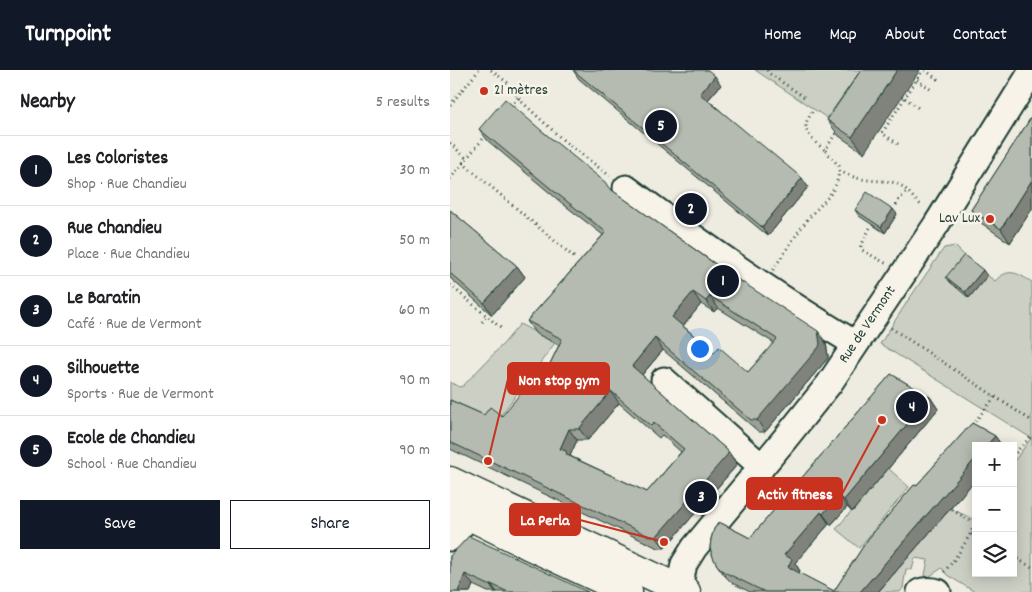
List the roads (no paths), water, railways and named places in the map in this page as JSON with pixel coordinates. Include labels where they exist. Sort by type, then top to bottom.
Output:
[{"type":"main road","points":[[450,481],[467,505],[528,545],[628,592]]},
{"type":"main road","points":[[467,505],[671,585]]},
{"type":"street","name":"Rue de Vermont","points":[[671,585],[694,548],[828,384],[936,225],[1032,71]]},
{"type":"street","points":[[626,188],[690,236],[764,286],[856,344]]},
{"type":"street","points":[[664,380],[762,467]]},
{"type":"street","points":[[450,538],[467,505]]},
{"type":"street","points":[[920,592],[936,591],[940,582]]},
{"type":"place","name":"21 mètres","points":[[484,91]]},
{"type":"place","name":"Ecole de Chandieu","points":[[661,126]]},
{"type":"place","name":"Rue Chandieu","points":[[691,209]]},
{"type":"place","name":"Lav Lux","points":[[990,219]]},
{"type":"place","name":"Les Coloristes","points":[[723,281]]},
{"type":"place","name":"Silhouette","points":[[912,407]]},
{"type":"place","name":"Activ fitness","points":[[882,420]]},
{"type":"place","name":"Non stop gym","points":[[488,461]]},
{"type":"place","name":"Le Baratin","points":[[701,497]]},
{"type":"place","name":"La Perla","points":[[664,542]]}]
